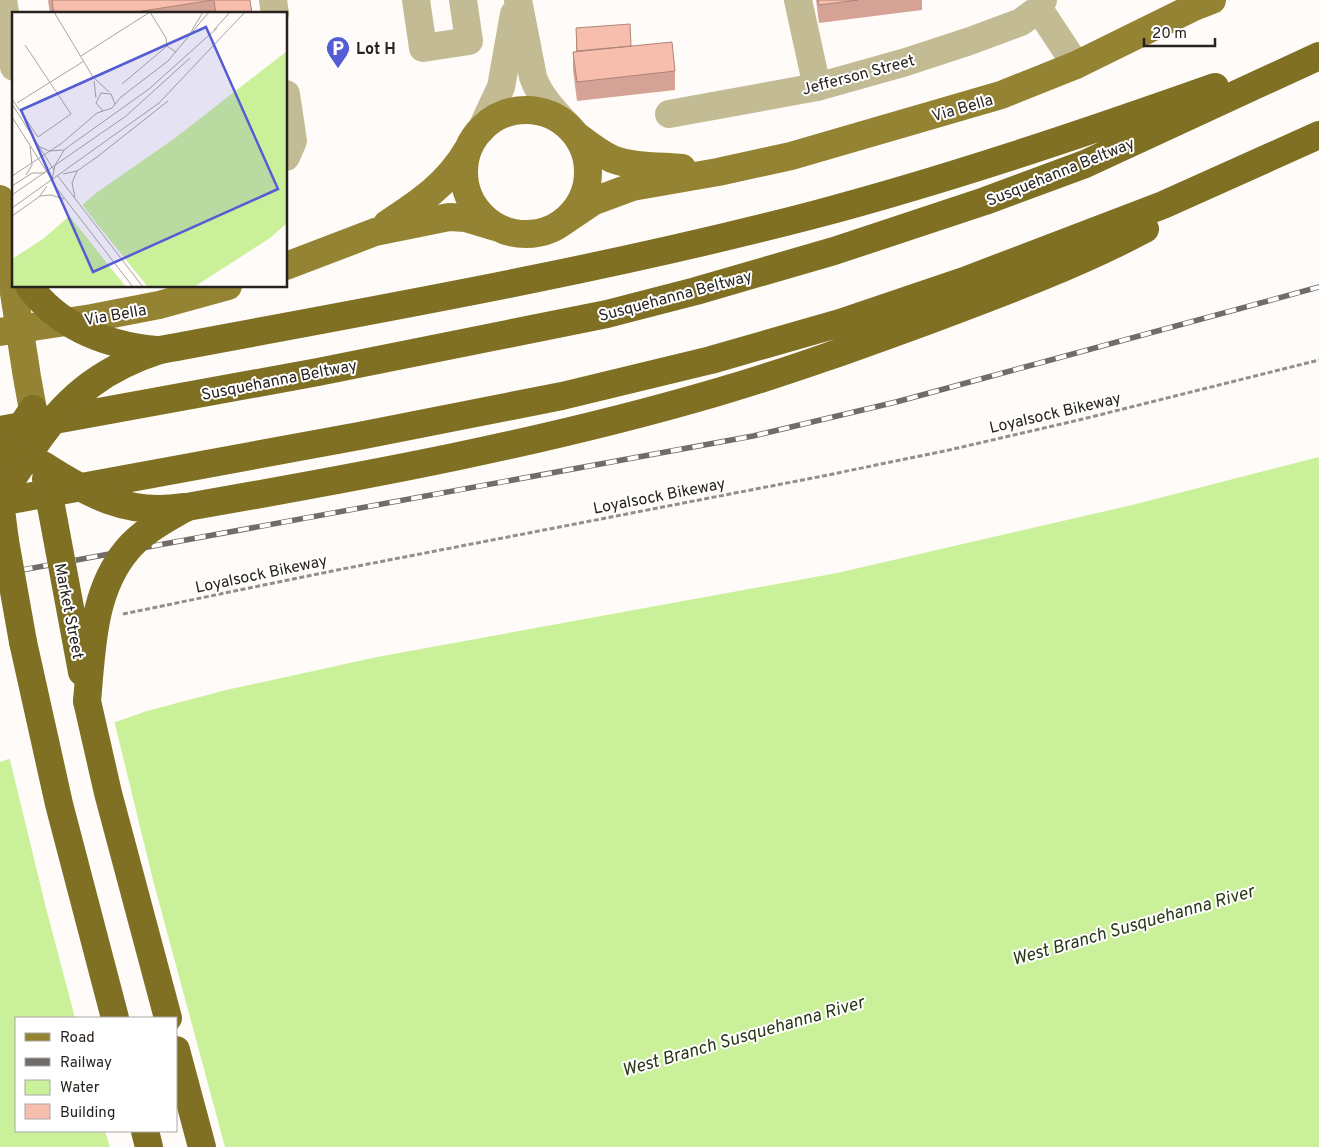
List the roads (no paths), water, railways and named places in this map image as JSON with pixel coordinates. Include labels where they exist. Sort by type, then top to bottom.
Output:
[{"type":"highway","points":[[18,452],[66,405],[96,380],[136,358],[160,350],[491,288],[707,241],[813,215],[1026,153],[1319,50]]},
{"type":"highway","name":"Susquehanna Beltway","points":[[18,452],[327,370],[608,314],[834,251],[985,202],[1086,164],[1319,56]]},
{"type":"highway","points":[[18,452],[75,486],[111,502],[149,510],[187,507],[330,482],[531,441],[662,408],[787,371],[1015,288],[1140,232],[1319,136]]},
{"type":"highway","points":[[115,1017],[59,804],[23,642],[0,502],[359,436],[552,398],[711,360],[840,323],[964,281],[1163,205],[1319,136]]},
{"type":"highway","points":[[31,288],[46,307],[80,330],[115,343],[160,350]]},
{"type":"highway","points":[[0,498],[33,410]]},
{"type":"highway","name":"Market Street","points":[[18,452],[71,621],[108,793],[168,1017]]},
{"type":"highway","points":[[88,700],[95,626],[99,606],[116,566],[128,549],[143,535],[160,522],[187,507]]},
{"type":"highway","points":[[0,616],[23,642]]},
{"type":"highway","points":[[178,1057],[202,1147]]},
{"type":"highway","points":[[145,1132],[149,1147]]},
{"type":"main road","name":"Via Bella","points":[[563,222],[584,206],[616,192],[649,183],[718,172],[791,156],[1002,95],[1076,65],[1203,2]]},
{"type":"main road","points":[[288,265],[375,232],[449,217],[478,220],[502,229],[528,234],[547,231],[572,215],[582,201],[588,181],[587,157],[573,131],[553,116],[543,112],[522,110],[500,116],[476,136],[459,164],[434,192],[375,232]]},
{"type":"main road","name":"Via Bella","points":[[573,131],[598,152],[615,160],[718,172]]},
{"type":"main road","points":[[476,136],[464,168],[468,194],[476,208],[485,218],[502,229]]},
{"type":"main road","points":[[0,198],[12,264]]},
{"type":"main road","points":[[15,288],[33,410]]},
{"type":"main road","name":"Via Bella","points":[[0,332],[92,318],[159,305],[221,288]]},
{"type":"street","points":[[3,0],[12,55]]},
{"type":"street","points":[[416,0],[423,48],[469,41],[463,0]]},
{"type":"street","points":[[517,0],[535,82],[547,104],[573,131]]},
{"type":"street","points":[[476,136],[501,87],[517,0]]},
{"type":"street","points":[[798,0],[817,87]]},
{"type":"street","points":[[1041,4],[1076,65]]},
{"type":"street","name":"Jefferson Street","points":[[669,114],[817,87],[906,62],[1021,22],[1041,4]]},
{"type":"street","points":[[288,107],[293,141],[288,152]]},
{"type":"water","name":"West Branch Susquehanna River","points":[[1319,457],[1319,1147],[0,1147],[0,762],[147,711],[226,690],[377,657],[837,573],[1132,505]]},
{"type":"railway","points":[[0,574],[753,436],[896,402],[1319,287]]},
{"type":"place","name":"Lot H","points":[[338,69]]}]
